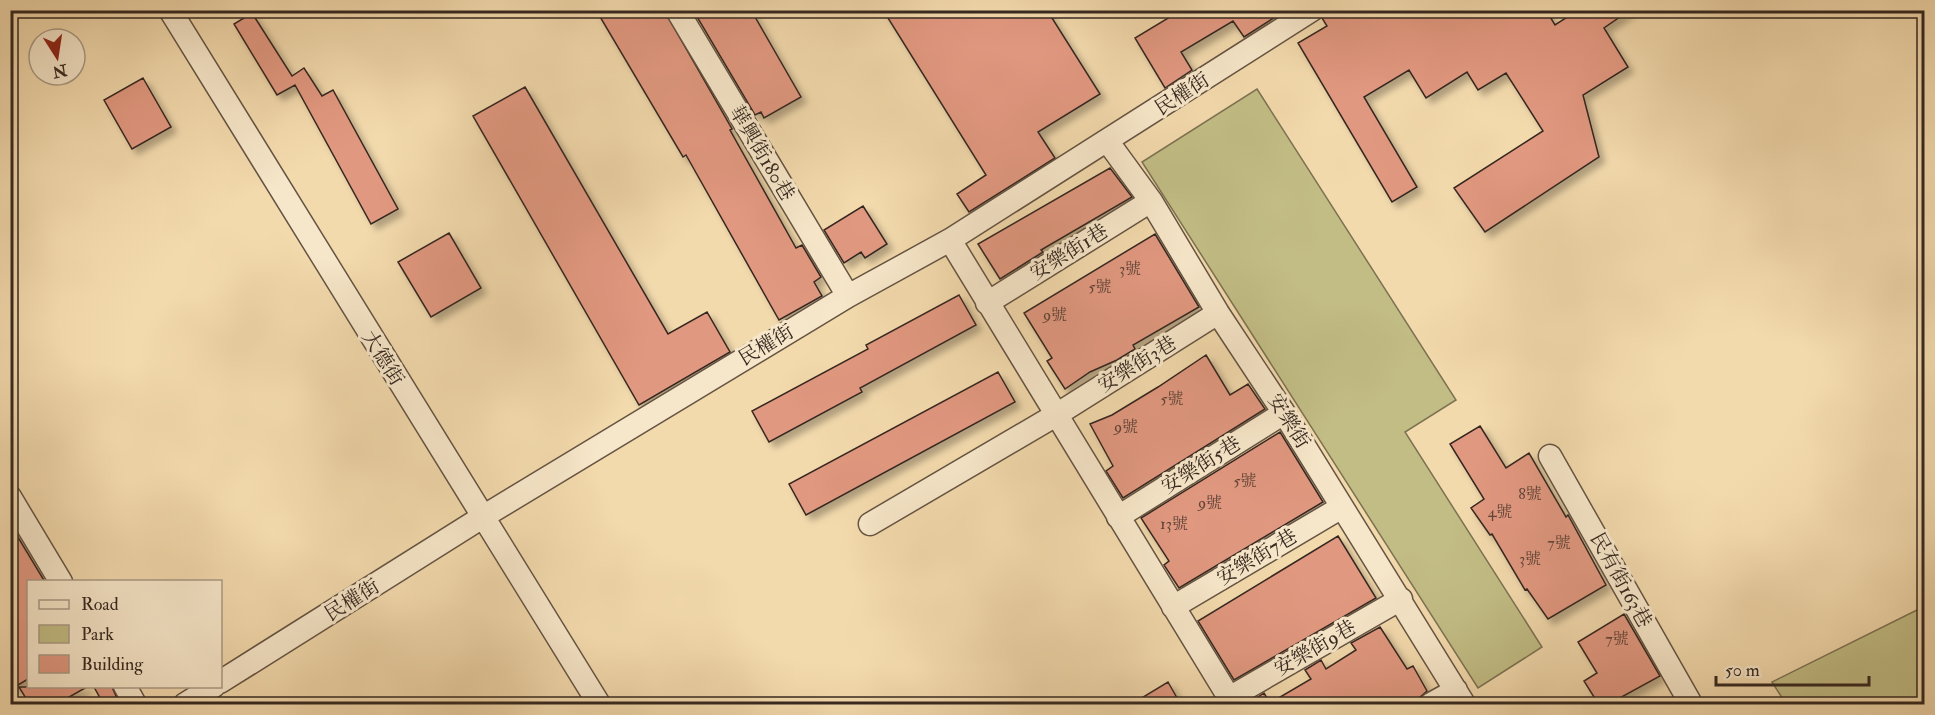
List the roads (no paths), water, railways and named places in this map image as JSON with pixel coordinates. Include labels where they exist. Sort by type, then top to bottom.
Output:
[{"type":"street","name":"大德街","points":[[170,10],[481,518],[599,705]]},
{"type":"street","name":"華興街180巷","points":[[677,10],[848,296]]},
{"type":"street","name":"民權街","points":[[222,681],[481,518],[848,296],[951,240],[1312,10]]},
{"type":"street","name":"安樂街","points":[[1108,142],[1151,201],[1218,313],[1284,413],[1460,697]]},
{"type":"street","name":"安樂街1巷","points":[[987,303],[1151,201]]},
{"type":"street","points":[[951,240],[987,303],[1231,701]]},
{"type":"street","name":"安樂街3巷","points":[[870,524],[1056,416],[1218,313]]},
{"type":"street","name":"安樂街5巷","points":[[1118,517],[1284,413]]},
{"type":"street","name":"民有街163巷","points":[[1550,456],[1691,705]]},
{"type":"street","points":[[10,497],[61,580]]},
{"type":"street","name":"安樂街7巷","points":[[1173,607],[1342,507]]},
{"type":"street","name":"安樂街9巷","points":[[1231,701],[1401,599]]},
{"type":"street","points":[[125,688],[135,705]]},
{"type":"street","points":[[185,705],[212,688]]},
{"type":"street","points":[[1431,705],[1460,697]]}]
